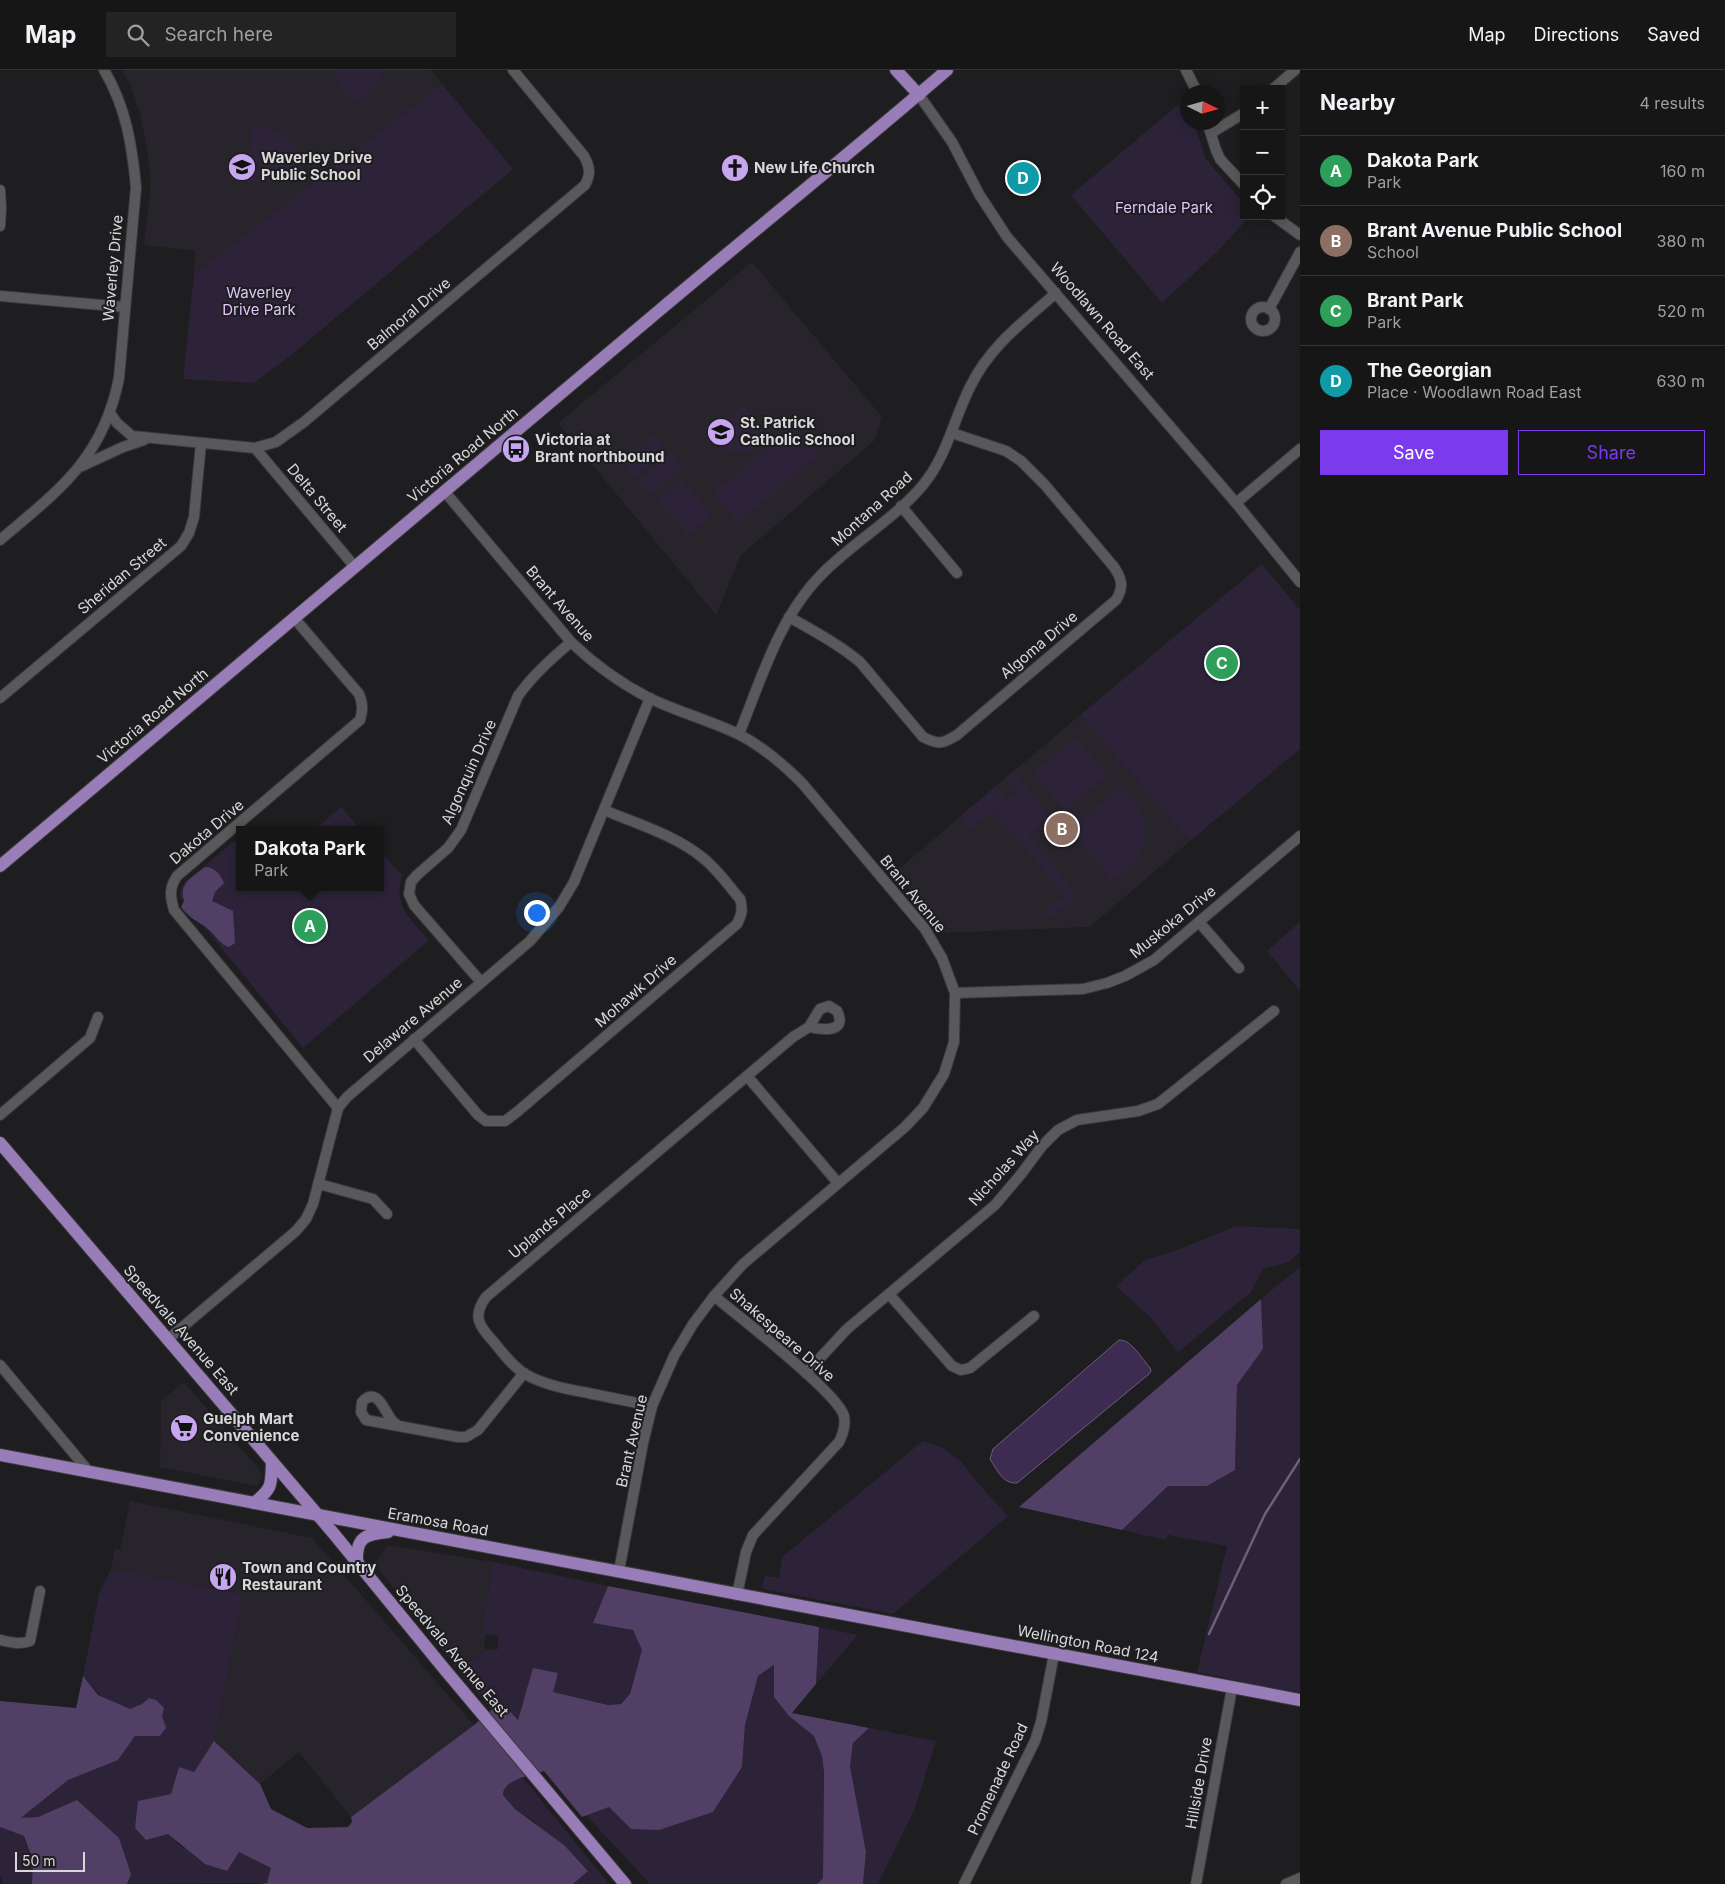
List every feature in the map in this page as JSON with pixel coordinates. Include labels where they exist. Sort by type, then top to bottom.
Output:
[{"type":"main road","name":"Woodlawn Road East","points":[[896,70],[919,95]]},
{"type":"main road","name":"Victoria Road North","points":[[0,866],[749,235],[846,157],[947,70]]},
{"type":"main road","name":"Speedvale Avenue East","points":[[1,1146],[357,1562],[625,1884]]},
{"type":"main road","name":"Eramosa Road","points":[[0,1455],[870,1619]]},
{"type":"main road","points":[[254,1503],[268,1493],[272,1462]]},
{"type":"main road","points":[[357,1562],[356,1550],[360,1541],[366,1536],[398,1531]]},
{"type":"main road","name":"Wellington Road 124","points":[[870,1619],[1300,1700]]},
{"type":"street","name":"Waverley Drive","points":[[0,540],[54,495],[81,466],[98,441],[110,414],[119,378],[136,187],[134,162],[124,114],[104,70]]},
{"type":"street","name":"Balmoral Drive","points":[[110,414],[124,431],[132,436],[147,439],[255,448],[276,442],[304,422],[585,185],[590,172],[589,165],[584,156],[513,70]]},
{"type":"street","points":[[1186,70],[1194,85]]},
{"type":"street","points":[[1278,85],[1295,70]]},
{"type":"street","name":"Woodlawn Road East","points":[[919,95],[952,142],[986,207],[1007,236],[1236,502],[1300,582]]},
{"type":"street","points":[[1211,133],[1240,115]]},
{"type":"street","points":[[1210,130],[1220,159],[1240,181]]},
{"type":"street","points":[[0,190],[2,208],[0,226]]},
{"type":"street","points":[[1279,220],[1300,235]]},
{"type":"street","points":[[1269,308],[1300,252]]},
{"type":"street","name":"Montana Road","points":[[739,734],[789,617],[807,590],[823,573],[901,506],[929,478],[940,460],[952,433],[969,388],[983,364],[1000,341],[1056,293]]},
{"type":"street","points":[[0,296],[124,307]]},
{"type":"street","name":"Algoma Drive","points":[[789,617],[849,653],[860,662],[923,737],[934,743],[944,743],[957,735],[1116,600],[1122,586],[1120,577],[1114,567],[1034,472],[1006,451],[952,433]]},
{"type":"street","name":"Waverley Drive","points":[[81,466],[123,447],[147,439]]},
{"type":"street","name":"Sheridan Street","points":[[0,698],[181,546],[189,533],[194,517],[201,443]]},
{"type":"street","name":"Delta Street","points":[[255,448],[355,567]]},
{"type":"street","points":[[1236,502],[1300,449]]},
{"type":"street","name":"Brant Avenue","points":[[444,492],[571,642],[590,660],[650,698],[739,734],[768,753],[802,783],[918,921],[938,950],[955,993],[954,1042],[944,1074],[924,1108],[905,1127],[744,1264],[714,1296],[693,1324],[674,1356],[652,1406],[643,1443],[619,1571]]},
{"type":"street","points":[[901,506],[957,574]]},
{"type":"street","name":"Dakota Drive","points":[[236,826],[353,728],[360,720],[363,711],[359,694],[295,619]]},
{"type":"street","name":"Algonquin Drive","points":[[480,982],[414,905],[409,894],[411,882],[448,848],[460,833],[468,818],[518,696],[542,667],[571,642]]},
{"type":"street","name":"Delaware Avenue","points":[[168,1340],[296,1231],[306,1219],[319,1184],[338,1108],[358,1086],[530,941],[559,907],[574,882],[650,698]]},
{"type":"street","name":"Mohawk Drive","points":[[414,1039],[478,1115],[486,1122],[505,1121],[737,924],[742,915],[740,898],[704,859],[686,846],[667,836],[604,810]]},
{"type":"street","name":"Dakota Drive","points":[[236,826],[177,876],[170,890],[170,898],[174,910],[338,1108]]},
{"type":"street","name":"Muskoka Drive","points":[[955,993],[1083,989],[1126,976],[1154,960],[1300,836]]},
{"type":"street","points":[[1199,922],[1239,968]]},
{"type":"street","name":"Nicholas Way","points":[[806,1373],[847,1329],[995,1205],[1042,1146],[1058,1130],[1077,1120],[1138,1111],[1158,1104],[1274,1011]]},
{"type":"street","points":[[0,1115],[90,1038],[98,1016]]},
{"type":"street","name":"Uplands Place","points":[[652,1406],[550,1385],[524,1373],[508,1359],[482,1328],[478,1320],[478,1312],[486,1297],[793,1037],[809,1027]]},
{"type":"street","points":[[748,1076],[838,1183]]},
{"type":"street","points":[[319,1184],[373,1199],[387,1214]]},
{"type":"street","points":[[889,1294],[952,1366],[960,1370],[970,1368],[1034,1316]]},
{"type":"street","name":"Shakespeare Drive","points":[[714,1296],[806,1373],[836,1403],[844,1415],[845,1429],[839,1442],[753,1535],[746,1552],[737,1594]]},
{"type":"street","points":[[0,1365],[90,1472]]},
{"type":"street","points":[[398,1425],[458,1437],[472,1435],[524,1373]]},
{"type":"street","points":[[0,1640],[18,1643],[30,1641],[40,1591]]},
{"type":"street","name":"Promenade Road","points":[[964,1884],[1035,1741],[1041,1722],[1054,1654]]},
{"type":"street","name":"Hillside Drive","points":[[1196,1884],[1232,1688]]},
{"type":"street","points":[[1286,1884],[1300,1878]]},
{"type":"shaded area","name":"Waverley Drive Public School","points":[[121,70],[431,70],[442,84],[194,274],[195,251],[144,245],[151,184],[147,149],[140,114],[130,84]]},
{"type":"shaded area","name":"St. Patrick Catholic School","points":[[752,262],[882,417],[874,441],[741,555],[716,615],[558,423]]},
{"type":"shaded area","points":[[1080,715],[1190,841],[1090,927],[945,933],[895,872]]},
{"type":"shaded area","points":[[205,867],[217,872],[224,883],[215,892],[212,901],[233,911],[235,943],[229,947],[222,944],[210,930],[181,907],[184,901],[183,889],[185,885]]},
{"type":"shaded area","points":[[1261,1299],[1263,1349],[1237,1385],[1235,1470],[1207,1486],[1168,1486],[1122,1530],[1019,1507]]},
{"type":"shaded area","points":[[1119,1340],[1128,1343],[1136,1350],[1150,1368],[1149,1374],[1017,1483],[1004,1479],[990,1459],[993,1449]]},
{"type":"shaded area","points":[[184,1382],[263,1474],[257,1486],[160,1467],[161,1401]]},
{"type":"shaded area","points":[[130,1501],[312,1538],[474,1725],[351,1817],[299,1752],[260,1784],[214,1741],[243,1594],[111,1569],[115,1549],[120,1550]]},
{"type":"shaded area","points":[[388,1545],[494,1562],[483,1628],[486,1634],[484,1648],[489,1649],[457,1669],[374,1563]]},
{"type":"shaded area","points":[[608,1586],[819,1627],[816,1684],[792,1713],[869,1728],[853,1743],[850,1766],[866,1852],[863,1884],[817,1884],[823,1878],[824,1772],[822,1756],[814,1736],[789,1716],[774,1697],[774,1665],[758,1676],[745,1725],[742,1767],[713,1812],[659,1830],[631,1829],[609,1807],[582,1817],[544,1771],[519,1779],[508,1785],[503,1795],[515,1809],[564,1845],[588,1871],[573,1884],[259,1884],[267,1883],[271,1868],[239,1852],[227,1871],[205,1864],[168,1834],[146,1840],[135,1828],[138,1801],[171,1794],[179,1767],[194,1772],[214,1741],[260,1784],[271,1809],[307,1828],[348,1827],[352,1822],[351,1817],[474,1725],[501,1702],[518,1720],[533,1668],[558,1673],[553,1692],[608,1705],[621,1704],[630,1694],[642,1650],[633,1630],[593,1623]]},
{"type":"shaded area","points":[[83,1676],[98,1695],[130,1709],[142,1704],[149,1698],[156,1700],[164,1708],[162,1716],[166,1728],[160,1736],[135,1736],[118,1760],[68,1780],[21,1818],[38,1817],[77,1800],[119,1838],[131,1874],[127,1884],[32,1884],[33,1861],[24,1836],[0,1827],[0,1701],[76,1708]]},
{"type":"green space","points":[[335,70],[385,70],[360,103],[343,90],[338,82]]},
{"type":"green space","name":"Waverley Drive Park","points":[[442,84],[513,169],[289,357],[254,383],[183,379],[194,274]]},
{"type":"green space","name":"Ferndale Park","points":[[1180,103],[1180,130],[1196,130],[1206,159],[1240,199],[1240,220],[1246,220],[1216,253],[1162,303],[1071,195]]},
{"type":"green space","points":[[253,125],[276,132],[290,142],[298,157],[301,181],[249,183],[245,180]]},
{"type":"green space","points":[[743,405],[770,438],[746,452],[730,452],[722,449],[707,435]]},
{"type":"green space","points":[[794,425],[819,455],[738,523],[713,493]]},
{"type":"green space","points":[[653,434],[666,449],[634,477],[622,462]]},
{"type":"green space","points":[[670,453],[683,467],[651,495],[638,481]]},
{"type":"green space","points":[[681,479],[712,515],[688,535],[658,499]]},
{"type":"green space","points":[[1262,564],[1300,610],[1300,749],[1190,841],[1080,715]]},
{"type":"green space","points":[[1076,738],[1107,775],[1065,810],[1034,773]]},
{"type":"green space","points":[[1014,771],[1050,816],[1029,837],[1077,895],[1049,919],[1044,912],[1065,895],[993,811],[970,829],[959,817],[995,787],[1007,800],[1018,791],[1006,777]]},
{"type":"green space","points":[[1119,788],[1131,798],[1140,810],[1145,836],[1135,861],[1124,872],[1111,880],[1071,828]]},
{"type":"green space","points":[[341,807],[358,826],[319,826]]},
{"type":"green space","points":[[1050,820],[1060,831],[1050,840],[1040,829]]},
{"type":"green space","points":[[236,840],[236,891],[384,891],[384,855],[402,875],[400,896],[405,911],[429,940],[303,1048],[180,897],[181,888],[185,882]]},
{"type":"green space","points":[[1300,922],[1300,991],[1267,951]]},
{"type":"green space","points":[[1236,1226],[1300,1229],[1300,1252],[1289,1262],[1263,1269],[1251,1292],[1178,1352],[1150,1317],[1116,1286],[1145,1260],[1180,1249]]},
{"type":"green space","points":[[1300,1267],[1300,1694],[1197,1672],[1227,1546],[1168,1535],[1166,1540],[1122,1530],[1168,1486],[1207,1486],[1235,1470],[1237,1385],[1263,1349],[1261,1299]]},
{"type":"green space","points":[[923,1441],[941,1447],[961,1461],[975,1480],[1008,1516],[893,1614],[764,1589],[762,1585],[765,1576],[779,1578],[782,1557]]},
{"type":"green space","points":[[494,1562],[608,1586],[593,1623],[633,1630],[643,1650],[630,1694],[621,1704],[608,1705],[553,1692],[522,1704],[518,1721],[501,1702],[492,1710],[457,1669],[489,1649],[497,1650],[499,1636],[486,1634],[483,1628]]},
{"type":"green space","points":[[111,1569],[243,1594],[214,1741],[194,1772],[179,1768],[171,1794],[138,1801],[146,1840],[168,1834],[183,1848],[239,1852],[271,1868],[267,1883],[127,1884],[131,1874],[77,1800],[38,1817],[20,1819],[68,1780],[118,1760],[135,1736],[160,1736],[149,1698],[142,1704],[130,1709],[103,1697],[83,1676],[99,1594]]},
{"type":"green space","points":[[819,1627],[858,1635],[816,1684]]},
{"type":"green space","points":[[775,1665],[789,1716],[815,1736],[822,1756],[824,1772],[823,1878],[817,1884],[650,1884],[586,1815],[609,1807],[631,1829],[742,1767],[745,1725],[758,1676]]},
{"type":"green space","points":[[869,1728],[936,1741],[915,1808],[878,1884],[863,1884],[866,1852],[850,1766],[853,1743]]},
{"type":"green space","points":[[523,1778],[609,1884],[573,1884],[588,1870],[533,1821],[515,1809],[503,1795],[503,1791],[509,1783]]},
{"type":"green space","points":[[0,1827],[23,1836],[33,1861],[32,1884],[4,1884],[0,1876]]},
{"type":"waterway","points":[[1209,1634],[1265,1514],[1300,1459]]},
{"type":"place","name":"Waverley Drive Public School","points":[[242,167]]},
{"type":"place","name":"New Life Church","points":[[735,168]]},
{"type":"place","name":"The Georgian","points":[[1023,178]]},
{"type":"place","name":"St. Patrick Catholic School","points":[[721,432]]},
{"type":"place","name":"Victoria at Brant northbound","points":[[516,449]]},
{"type":"place","name":"Brant Park","points":[[1222,663]]},
{"type":"place","name":"Brant Avenue Public School","points":[[1062,829]]},
{"type":"place","name":"Dakota Park","points":[[310,926]]},
{"type":"place","name":"Guelph Mart Convenience","points":[[184,1428]]},
{"type":"place","name":"Town and Country Restaurant","points":[[223,1577]]}]
